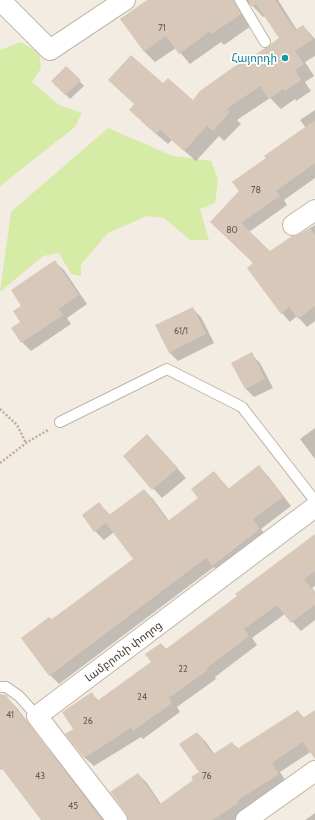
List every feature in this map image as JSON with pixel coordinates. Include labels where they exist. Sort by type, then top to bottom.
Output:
[{"type":"street","points":[[0,0],[50,50],[125,0]]},
{"type":"street","points":[[293,225],[315,210]]},
{"type":"street","name":"Լամբրոնի փողոց","points":[[37,716],[315,507]]},
{"type":"street","points":[[37,716],[116,820]]},
{"type":"street","points":[[246,820],[315,772]]},
{"type":"lane","points":[[240,0],[265,42]]},
{"type":"lane","points":[[60,422],[167,369],[242,407],[315,500]]},
{"type":"lane","points":[[0,687],[6,687],[19,696],[37,716]]},
{"type":"path","points":[[0,409],[17,425],[26,443]]},
{"type":"path","points":[[0,463],[26,443],[60,422]]},
{"type":"green space","points":[[21,42],[39,53],[41,68],[32,82],[59,105],[82,113],[75,127],[0,186],[0,50]]},
{"type":"green space","points":[[108,128],[173,156],[211,161],[218,179],[215,203],[200,209],[209,240],[190,240],[164,218],[147,216],[108,233],[81,264],[81,276],[71,274],[59,253],[43,256],[0,292],[11,212]]},
{"type":"building","points":[[147,0],[234,0],[241,14],[212,34],[210,31],[179,54],[166,36],[144,52],[120,19]]},
{"type":"building","points":[[248,0],[275,0],[295,30],[303,25],[313,39],[295,51],[304,64],[295,70],[301,80],[285,91],[283,89],[269,99],[260,86],[227,109],[230,112],[213,131],[207,126],[184,151],[160,130],[156,134],[129,110],[134,104],[108,80],[131,55],[163,83],[168,78],[193,100],[200,91],[242,61],[243,63],[265,48],[269,47],[279,38],[256,4],[252,7]]},
{"type":"building","points":[[66,66],[81,80],[65,95],[51,81]]},
{"type":"building","points":[[315,120],[315,163],[276,191],[280,196],[241,223],[270,251],[292,236],[299,235],[310,228],[315,235],[315,306],[298,319],[289,307],[281,314],[247,268],[253,263],[210,222],[239,191],[232,182],[266,158],[264,156]]},
{"type":"building","points":[[55,260],[79,295],[59,309],[63,315],[21,343],[11,328],[20,322],[13,311],[21,306],[11,290]]},
{"type":"building","points":[[193,307],[206,334],[169,353],[155,325]]},
{"type":"building","points":[[252,352],[265,379],[245,389],[231,363]]},
{"type":"building","points":[[147,434],[178,468],[152,490],[123,456]]},
{"type":"building","points":[[259,465],[283,497],[253,519],[260,529],[212,566],[206,558],[49,676],[21,638],[49,617],[52,619],[133,559],[106,523],[94,532],[82,515],[99,502],[109,515],[144,489],[168,521],[198,498],[191,489],[214,471],[228,489]]},
{"type":"building","points":[[315,534],[315,571],[304,579],[315,593],[315,605],[291,623],[277,605],[244,629],[249,636],[207,668],[208,670],[169,698],[172,703],[133,731],[131,728],[84,758],[65,734],[73,729],[62,712],[92,692],[97,701],[151,662],[145,654],[161,643],[166,649],[237,596],[235,594]]},
{"type":"building","points":[[0,694],[6,695],[102,820],[41,820],[0,766]]},
{"type":"building","points":[[298,710],[303,718],[315,710],[315,759],[303,742],[272,763],[279,774],[237,801],[238,803],[213,820],[128,820],[126,813],[110,792],[138,773],[160,804],[193,780],[191,777],[199,772],[179,744],[197,732],[213,754],[232,742],[237,749]]},
{"type":"place","name":"Հայորդի","points":[[285,58]]}]
